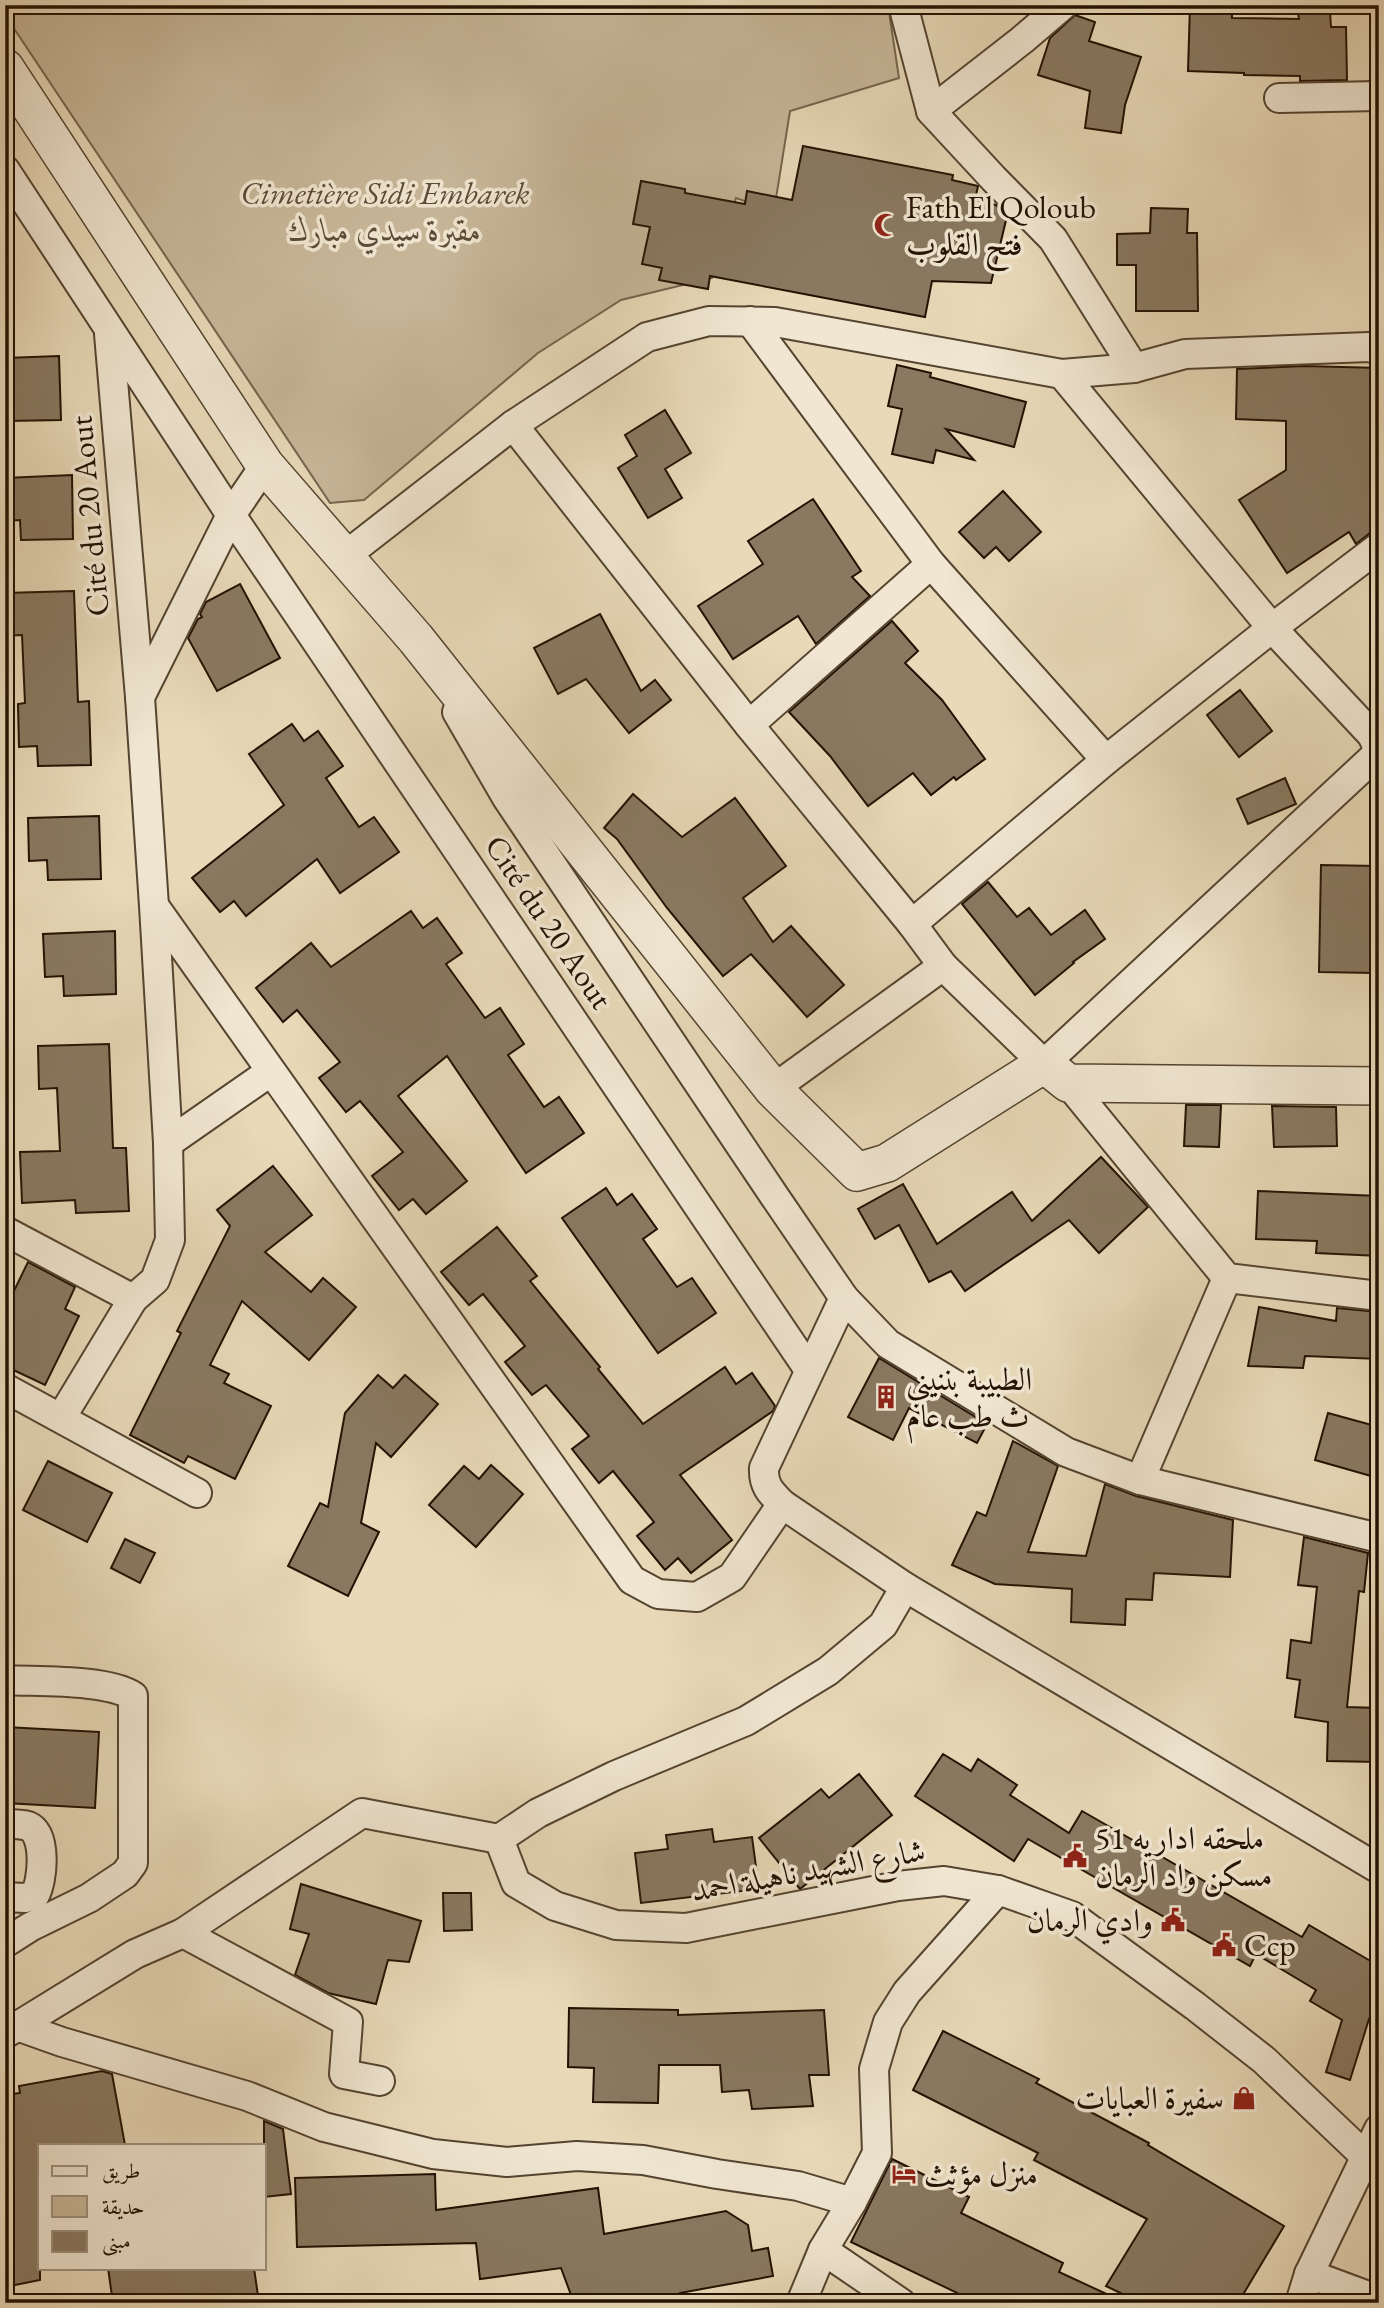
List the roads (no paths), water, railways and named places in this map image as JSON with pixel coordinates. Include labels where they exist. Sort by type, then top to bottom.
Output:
[{"type":"street","points":[[903,5],[931,111],[1053,239],[1134,368]]},
{"type":"street","points":[[931,111],[1063,5]]},
{"type":"street","points":[[5,68],[265,465],[416,639],[773,1089],[857,1172],[887,1163],[1056,1074],[1376,755],[1377,746],[1372,735],[1272,628],[1062,374]]},
{"type":"street","points":[[1279,98],[1379,96]]},
{"type":"street","name":"Cité du 20 Aout","points":[[5,170],[230,515],[809,1370]]},
{"type":"street","points":[[345,556],[513,425],[647,337],[709,321],[775,322],[1062,374],[1134,368],[1185,354],[1376,342]]},
{"type":"street","points":[[750,321],[930,564],[1106,760]]},
{"type":"street","name":"Cité du 20 Aout","points":[[61,1418],[132,1299],[155,1280],[170,1240],[168,1143],[154,906],[109,329]]},
{"type":"street","points":[[513,425],[943,966],[1056,1074],[1227,1278],[1379,1296]]},
{"type":"street","points":[[139,697],[230,515],[265,465]]},
{"type":"street","points":[[912,924],[1106,760],[1379,547]]},
{"type":"street","points":[[749,725],[930,564]]},
{"type":"street","points":[[416,639],[506,798],[844,1298],[888,1343],[1066,1452],[1140,1480],[1379,1538]]},
{"type":"street","points":[[154,906],[632,1580],[658,1594],[697,1597],[733,1577],[782,1504]]},
{"type":"street","points":[[773,1089],[943,966]]},
{"type":"street","points":[[168,1143],[270,1072]]},
{"type":"street","points":[[1056,1074],[1379,1086]]},
{"type":"street","points":[[5,1231],[132,1299]]},
{"type":"street","points":[[1140,1480],[1227,1278]]},
{"type":"street","points":[[844,1298],[764,1468],[768,1490],[782,1504],[905,1587],[1379,1869]]},
{"type":"street","points":[[5,1388],[197,1493]]},
{"type":"street","points":[[11,2029],[135,1954],[184,1933],[362,1813],[499,1839],[538,1813],[614,1776],[746,1721],[828,1671],[883,1625],[905,1587]]},
{"type":"street","points":[[5,1680],[73,1683],[122,1689],[132,1696],[133,1863],[125,1874],[89,1898],[30,1927],[5,1943]]},
{"type":"street","points":[[5,1824],[27,1825],[36,1831],[41,1840],[40,1885],[35,1895],[5,1898]]},
{"type":"street","name":"شارع الشهيد ناهيلة احمد","points":[[499,1839],[516,1883],[555,1906],[616,1925],[686,1928],[898,1886],[944,1881],[998,1890],[1072,1916],[1264,2060],[1366,2157]]},
{"type":"street","points":[[801,2303],[823,2250],[852,2203],[877,2153],[874,2069],[888,2022],[907,1992],[998,1890]]},
{"type":"street","points":[[5,1898],[30,1927]]},
{"type":"street","points":[[184,1933],[348,2022],[344,2074],[380,2081]]},
{"type":"street","points":[[11,2029],[247,2096],[324,2127],[433,2154],[507,2162],[578,2157],[643,2160],[798,2186],[852,2203]]},
{"type":"street","points":[[1300,2303],[1309,2274],[1379,2129]]},
{"type":"street","points":[[823,2250],[901,2303]]},
{"type":"street","points":[[1309,2274],[1379,2300]]},
{"type":"place","name":"Fath El Qoloub فتح القلوب","points":[[886,225]]},
{"type":"place","name":"الطبيبة بننيني ث طب عام","points":[[886,1397]]},
{"type":"place","name":"ملحقه اداريه 51 مسكن واد الرمان","points":[[1075,1856]]},
{"type":"place","name":"وادي الرمان","points":[[1173,1920]]},
{"type":"place","name":"Ccp","points":[[1224,1945]]},
{"type":"place","name":"سفيرة العبايات","points":[[1244,2098]]},
{"type":"place","name":"منزل مؤثث","points":[[904,2174]]},
{"type":"park label","name":"Cimetière Sidi Embarek مقبرة سيدي مبارك","points":[[385,212]]}]
